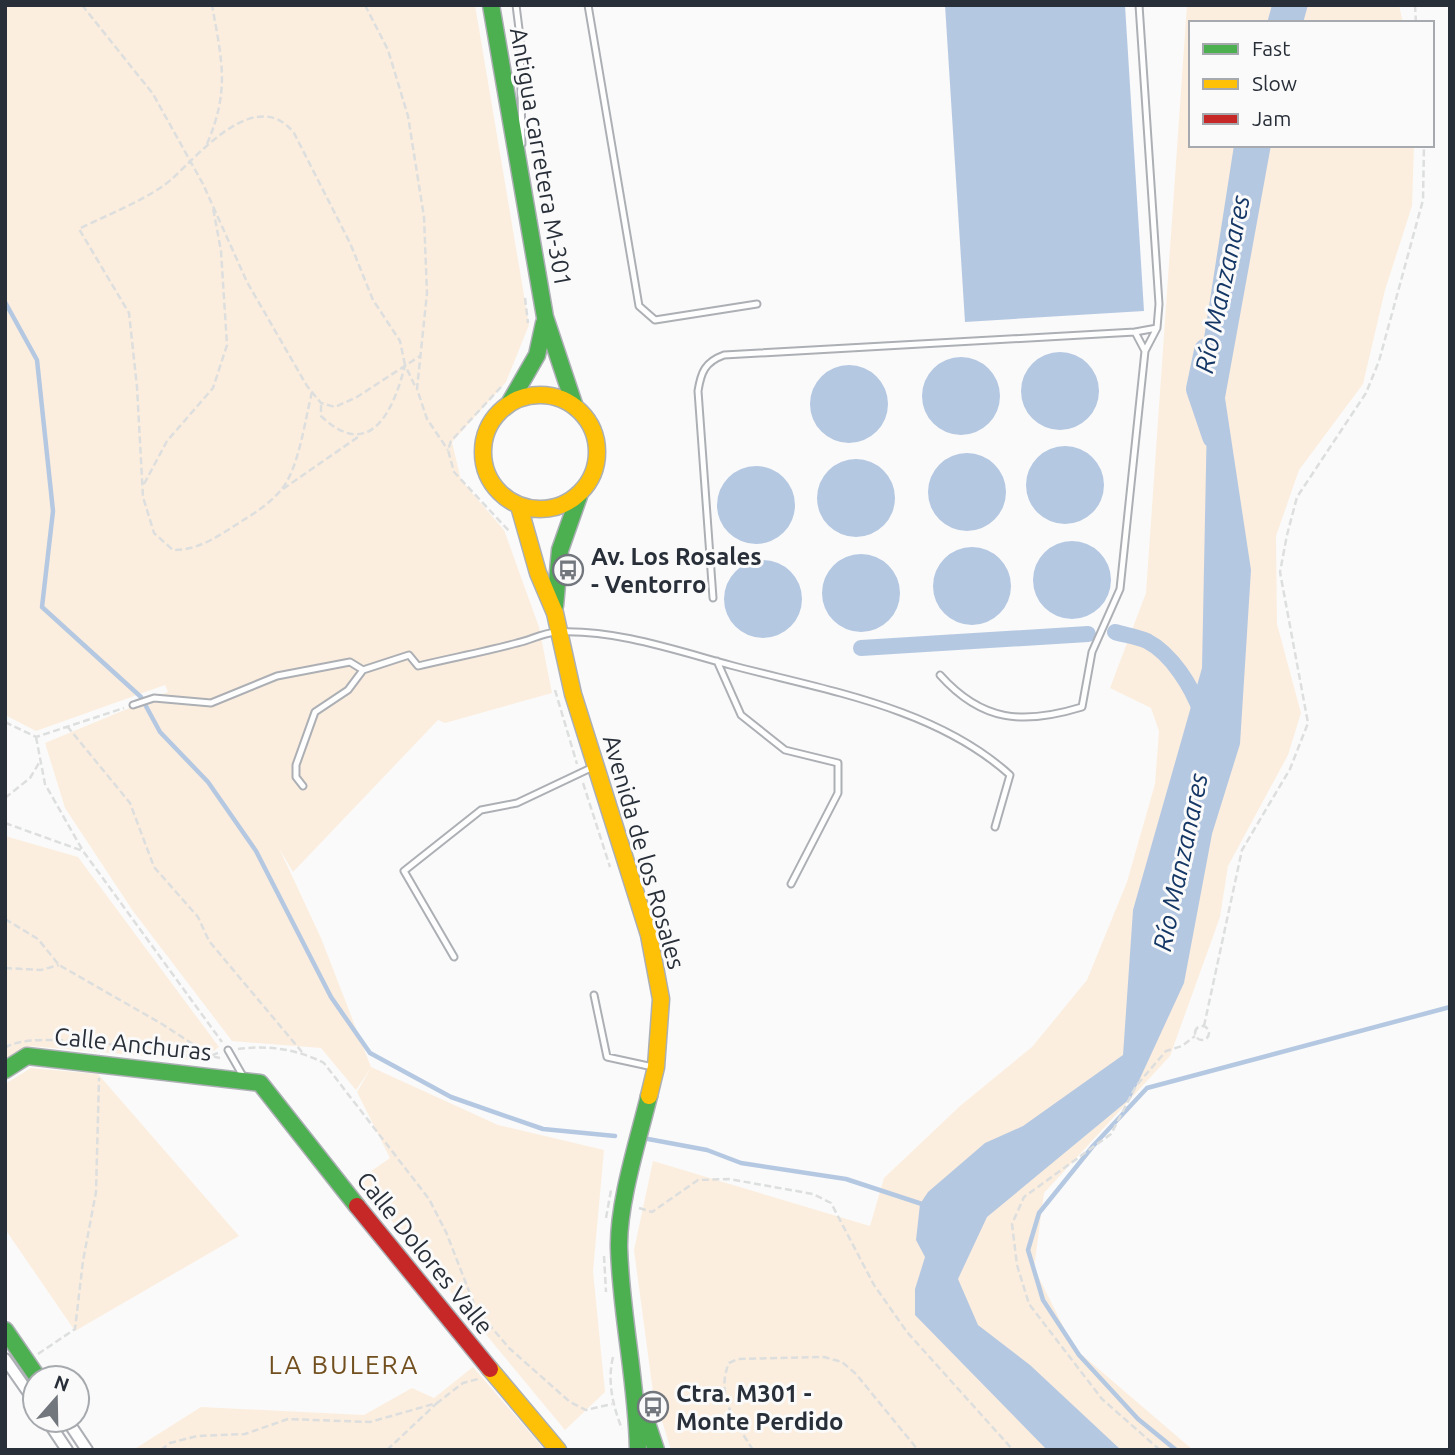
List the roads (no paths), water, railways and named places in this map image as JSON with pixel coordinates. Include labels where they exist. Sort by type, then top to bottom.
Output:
[{"type":"street","name":"Antigua carretera M-301","points":[[491,5],[545,317],[575,407]]},
{"type":"street","name":"Antigua carretera M-301","points":[[510,402],[537,362],[542,348],[545,317]]},
{"type":"street","points":[[543,394],[575,407],[588,421],[597,449],[592,478],[580,494],[567,504],[535,510],[519,506],[502,497],[490,483],[483,466],[482,448],[486,430],[496,414],[510,402],[543,394]]},
{"type":"street","name":"Avenida de los Rosales","points":[[555,613],[555,569],[562,533],[580,494]]},
{"type":"street","name":"Avenida de los Rosales","points":[[519,506],[538,573],[555,613],[572,694],[656,968],[661,1034],[656,1067],[630,1172],[619,1245],[626,1339],[637,1397],[656,1450]]},
{"type":"street","name":"Calle Anchuras","points":[[5,1070],[27,1056],[252,1080]]},
{"type":"street","name":"Calle Dolores Valle","points":[[252,1080],[558,1450]]},
{"type":"street","points":[[5,1329],[29,1364]]},
{"type":"street","points":[[5,1359],[21,1382]]},
{"type":"street","name":"Avenida de los Rosales","points":[[637,1397],[638,1450]]},
{"type":"street","points":[[56,1434],[67,1450]]},
{"type":"street","points":[[76,1434],[87,1450]]},
{"type":"lane","points":[[516,5],[520,37],[523,186]]},
{"type":"lane","points":[[588,5],[639,306],[655,320],[757,304]]},
{"type":"lane","points":[[940,674],[978,709],[1000,717],[1065,712],[1082,708],[1092,652],[1120,589],[1145,351],[1157,328],[1159,304],[1139,5]]},
{"type":"lane","points":[[713,598],[698,391],[701,374],[710,360],[724,355],[1135,332],[1157,328]]},
{"type":"lane","points":[[1135,332],[1145,351]]},
{"type":"lane","points":[[303,786],[296,777],[296,765],[315,712],[348,690],[363,670],[409,655],[418,666],[559,632],[654,645],[870,702],[913,717],[988,755],[1010,775],[995,827]]},
{"type":"lane","points":[[717,661],[741,715],[785,750],[838,763],[838,793],[791,884]]},
{"type":"lane","points":[[133,705],[154,698],[211,703],[277,676],[350,662],[363,670]]},
{"type":"lane","points":[[454,957],[404,871],[481,810],[517,803],[596,766]]},
{"type":"lane","points":[[594,995],[607,1057],[656,1067]]},
{"type":"lane","points":[[228,1050],[252,1080]]},
{"type":"water","points":[[945,5],[1125,5],[1144,311],[965,322]]},
{"type":"water","points":[[1272,5],[1308,5],[1304,21],[1268,21]]},
{"type":"water","points":[[1234,147],[1271,147],[1225,398],[1251,570],[1240,744],[1212,834],[1184,983],[1131,1098],[987,1217],[958,1279],[978,1325],[1030,1365],[1121,1450],[1047,1450],[915,1315],[915,1289],[925,1257],[916,1240],[920,1204],[928,1192],[985,1143],[1023,1126],[1123,1055],[1133,910],[1202,668],[1207,417],[1198,377]]},
{"type":"water","points":[[1060,352],[1075,355],[1088,363],[1096,376],[1099,391],[1096,406],[1088,419],[1075,427],[1060,430],[1045,427],[1032,419],[1024,406],[1021,391],[1024,376],[1032,363],[1045,355]]},
{"type":"water","points":[[961,357],[976,360],[989,368],[997,381],[1000,396],[997,411],[989,424],[976,432],[961,435],[946,432],[933,424],[925,411],[922,396],[925,381],[933,368],[946,360]]},
{"type":"water","points":[[849,365],[864,368],[877,376],[885,389],[888,404],[885,419],[877,432],[864,440],[849,443],[834,440],[821,432],[813,419],[810,404],[813,389],[821,376],[834,368]]},
{"type":"water","points":[[1065,446],[1080,449],[1093,457],[1101,470],[1104,485],[1101,500],[1093,513],[1080,521],[1065,524],[1050,521],[1037,513],[1029,500],[1026,485],[1029,470],[1037,457],[1050,449]]},
{"type":"water","points":[[967,453],[982,456],[995,464],[1003,477],[1006,492],[1003,507],[995,520],[982,528],[967,531],[952,528],[939,520],[931,507],[928,492],[931,477],[939,464],[952,456]]},
{"type":"water","points":[[856,459],[871,462],[884,470],[892,483],[895,498],[892,513],[884,526],[871,534],[856,537],[841,534],[828,526],[820,513],[817,498],[820,483],[828,470],[841,462]]},
{"type":"water","points":[[756,466],[771,469],[784,477],[792,490],[795,505],[792,520],[784,533],[771,541],[756,544],[741,541],[728,533],[720,520],[717,505],[720,490],[728,477],[741,469]]},
{"type":"water","points":[[1072,541],[1087,544],[1100,552],[1108,565],[1111,580],[1108,595],[1100,608],[1087,616],[1072,619],[1057,616],[1044,608],[1036,595],[1033,580],[1036,565],[1044,552],[1057,544]]},
{"type":"water","points":[[972,547],[987,550],[1000,558],[1008,571],[1011,586],[1008,601],[1000,614],[987,622],[972,625],[957,622],[944,614],[936,601],[933,586],[936,571],[944,558],[957,550]]},
{"type":"water","points":[[861,554],[876,557],[889,565],[897,578],[900,593],[897,608],[889,621],[876,629],[861,632],[846,629],[833,621],[825,608],[822,593],[825,578],[833,565],[846,557]]},
{"type":"water","points":[[763,560],[778,563],[791,571],[799,584],[802,599],[799,614],[791,627],[778,635],[763,638],[748,635],[735,627],[727,614],[724,599],[727,584],[735,571],[748,563]]},
{"type":"waterway","points":[[5,302],[37,360],[53,511],[42,607],[141,697],[160,732],[208,782],[256,851],[331,997],[370,1053],[451,1097],[543,1129],[615,1136]]},
{"type":"waterway","name":"Río Manzanares","points":[[1207,351],[1199,389],[1215,436]]},
{"type":"waterway","points":[[1115,632],[1147,641],[1165,654],[1187,682],[1201,712]]},
{"type":"waterway","points":[[861,648],[1088,634]]},
{"type":"waterway","points":[[1176,1450],[1138,1419],[1079,1355],[1043,1300],[1028,1250],[1039,1213],[1093,1146],[1147,1088],[1450,1007]]},
{"type":"waterway","points":[[648,1139],[707,1150],[741,1163],[846,1179],[925,1205]]},
{"type":"place","name":"Av. Los Rosales - Ventorro","points":[[568,570]]},
{"type":"place","name":"Ctra. M301 - Monte Perdido","points":[[653,1407]]},
{"type":"district","name":"LA BULERA","points":[[344,1364]]}]
